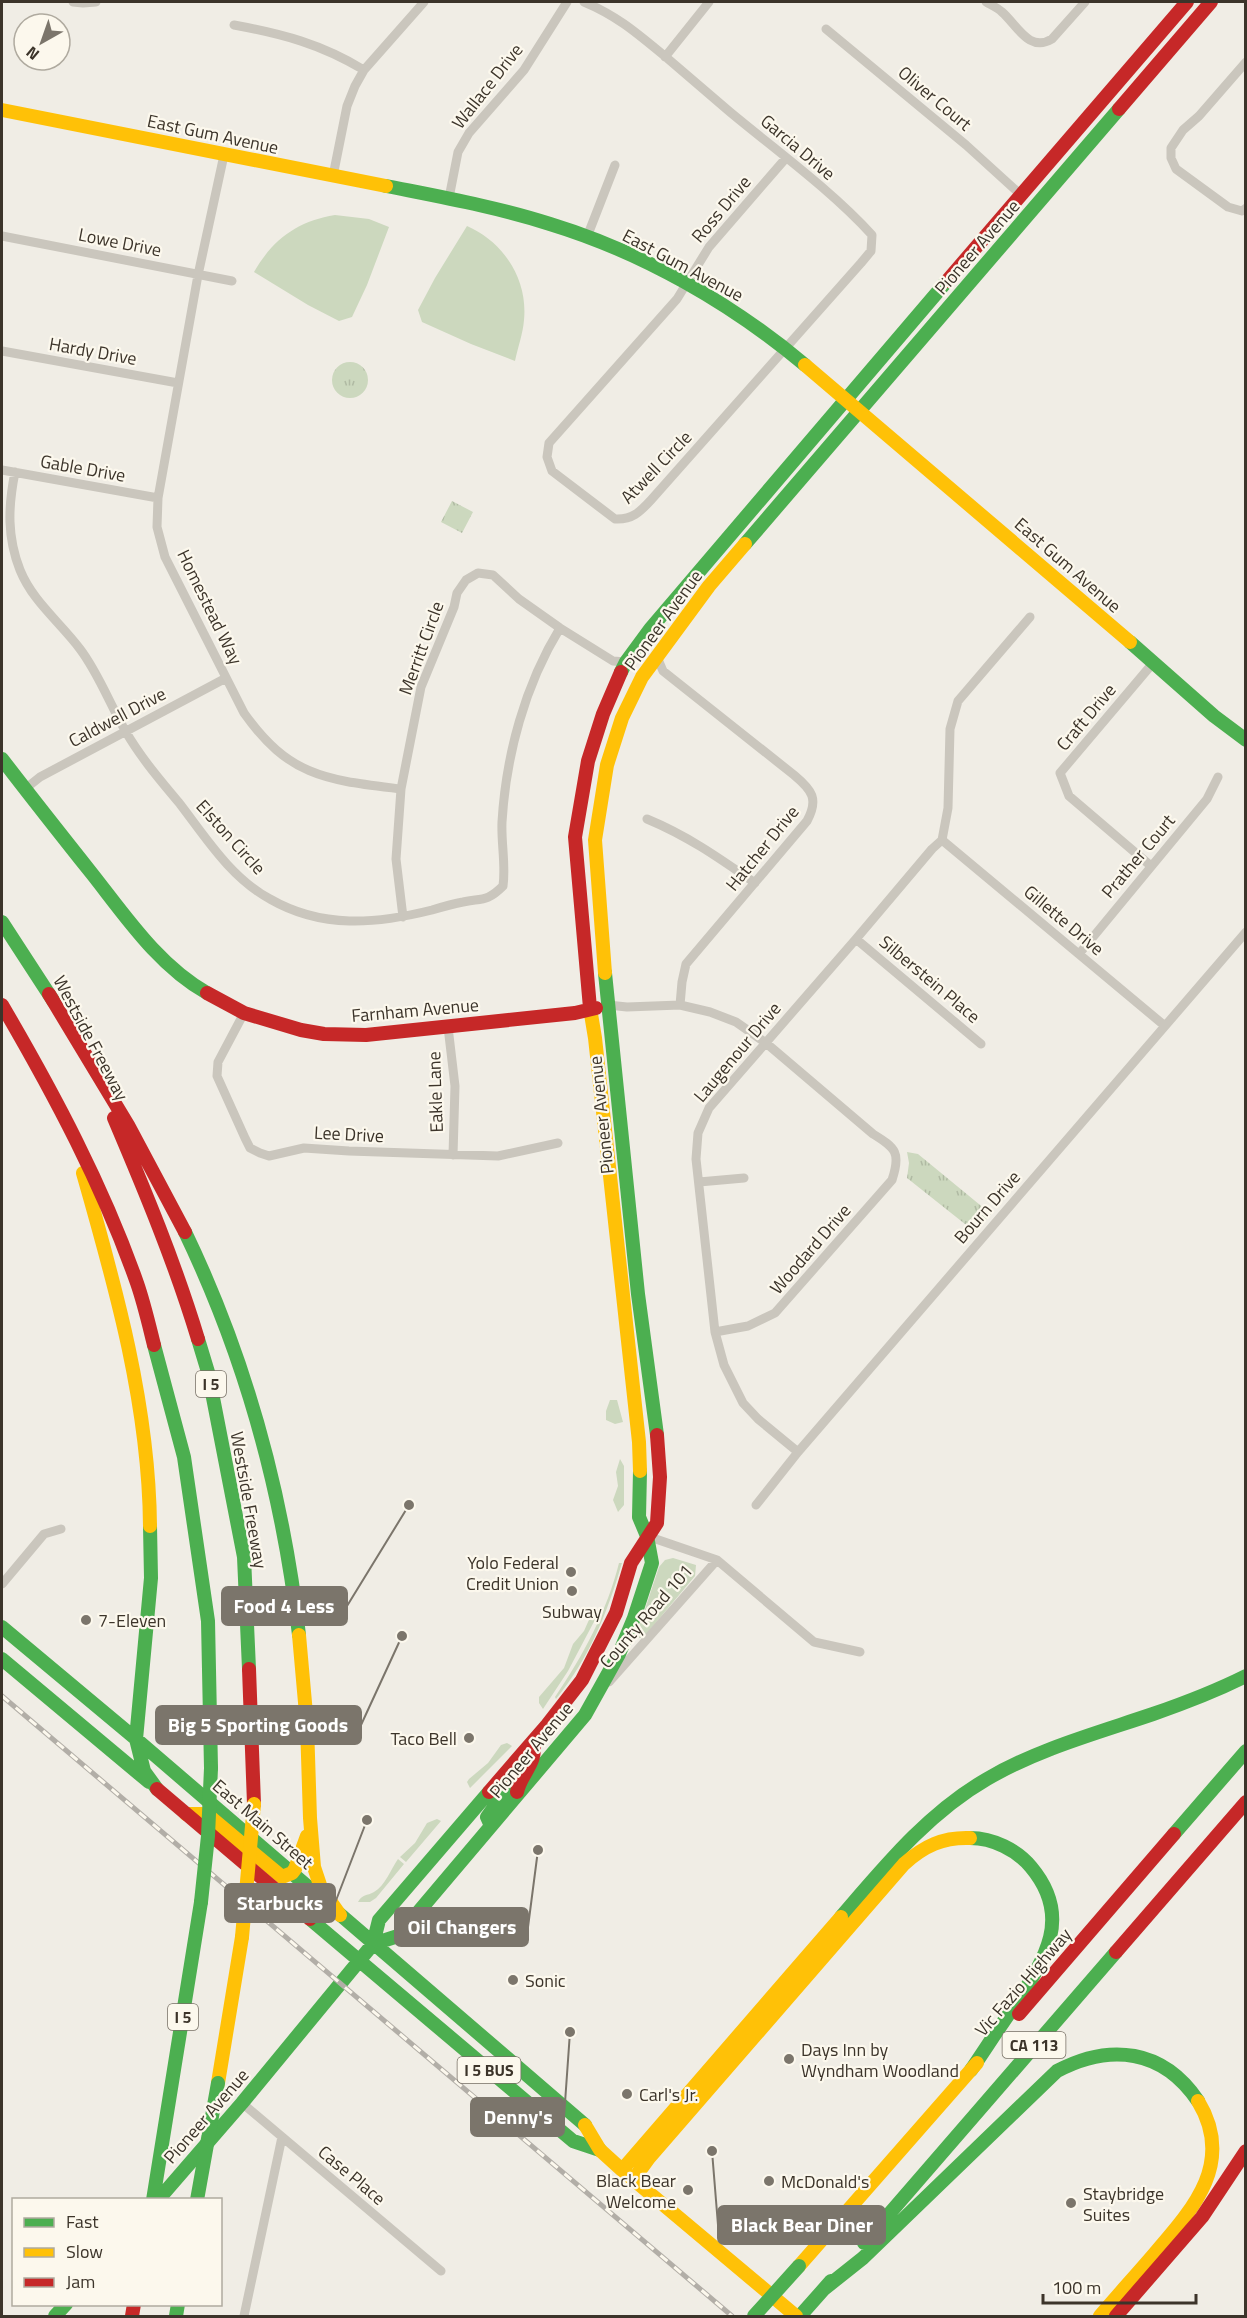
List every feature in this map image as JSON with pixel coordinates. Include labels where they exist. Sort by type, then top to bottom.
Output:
[{"type":"main road","name":"Pioneer Avenue","points":[[373,1944],[398,1936],[567,1738],[599,1693],[630,1627],[652,1563],[647,1536],[639,1517],[641,1485],[639,1442],[590,1009],[575,837],[588,761],[603,714],[626,662],[658,620],[1187,2]]},
{"type":"main road","name":"Pioneer Avenue","points":[[159,2198],[242,2103],[373,1944],[380,1920],[566,1702],[595,1657],[616,1613],[631,1563],[657,1522],[660,1477],[653,1403],[638,1294],[608,1005],[594,840],[607,765],[622,718],[642,677],[709,586],[1211,2]]},
{"type":"main road","name":"East Gum Avenue","points":[[2,110],[449,198],[516,214],[587,237],[687,283],[750,322],[786,349],[1245,740]]},
{"type":"main road","name":"Farnham Avenue","points":[[2,759],[124,915],[159,956],[197,987],[244,1012],[278,1024],[324,1034],[366,1035],[575,1013],[608,1005]]},
{"type":"main road","name":"Westside Freeway","points":[[2,922],[49,994],[99,1086],[132,1158],[184,1292],[208,1372],[244,1557],[254,1804],[242,1937],[197,2198]]},
{"type":"main road","points":[[49,994],[144,1151],[171,1203],[200,1263],[228,1331],[249,1397],[277,1501],[298,1620],[307,1727],[309,1826],[316,1878],[340,1915]]},
{"type":"main road","name":"I 5","points":[[2,1005],[38,1066],[99,1187],[138,1285],[184,1457],[208,1622],[210,1768],[208,1836],[201,1902],[153,2198]]},
{"type":"main road","points":[[69,1126],[114,1282],[140,1411],[150,1504],[151,1578],[136,1739],[144,1771],[157,1789]]},
{"type":"main road","points":[[622,1304],[634,1310],[644,1391],[653,1403]]},
{"type":"main road","name":"East Main Street","points":[[2,1627],[136,1739],[587,2127],[600,2150],[633,2180],[798,2316]]},
{"type":"main road","name":"East Main Street","points":[[2,1659],[573,2141],[600,2150]]},
{"type":"main road","points":[[622,2170],[895,1855],[918,1830],[939,1812],[991,1777],[1025,1760],[1167,1711],[1245,1676]]},
{"type":"main road","points":[[516,1797],[518,1782],[537,1753],[533,1742]]},
{"type":"main road","name":"Vic Fazio Highway","points":[[754,2316],[1245,1751]]},
{"type":"main road","points":[[491,1826],[487,1817],[505,1792],[510,1767]]},
{"type":"main road","name":"CA 113","points":[[798,2316],[824,2289],[1245,1802]]},
{"type":"main road","points":[[186,1814],[202,1814],[210,1817],[278,1875],[286,1877],[292,1873],[298,1863],[309,1826]]},
{"type":"main road","points":[[633,2180],[649,2158],[904,1864],[921,1850],[946,1839],[972,1837],[999,1842],[1022,1856],[1039,1876],[1048,1894],[1052,1919],[1049,1947],[1041,1965],[970,2070]]},
{"type":"main road","points":[[824,2289],[863,2258],[1057,2071],[1086,2056],[1108,2053],[1125,2054],[1155,2062],[1176,2074],[1195,2094],[1205,2113],[1211,2132],[1212,2153],[1209,2176],[1200,2198],[1188,2216],[1100,2316]]},
{"type":"main road","points":[[491,2073],[515,2082],[535,2099],[551,2097]]},
{"type":"main road","points":[[1116,2316],[1197,2224],[1228,2182],[1245,2151]]},
{"type":"street","points":[[73,2],[96,2]]},
{"type":"street","points":[[333,176],[346,106],[355,86],[364,70],[424,2]]},
{"type":"street","name":"Wallace Drive","points":[[449,198],[458,152],[469,133],[524,70],[567,2]]},
{"type":"street","name":"Garcia Drive","points":[[584,2],[621,20],[786,158],[872,235],[871,251],[786,349]]},
{"type":"street","points":[[665,57],[709,2]]},
{"type":"street","points":[[986,2],[1001,11],[1030,41],[1038,44],[1052,39],[1085,2]]},
{"type":"street","points":[[234,25],[292,36],[320,46],[364,70]]},
{"type":"street","name":"Oliver Court","points":[[826,29],[966,145],[1021,195]]},
{"type":"street","points":[[1245,62],[1199,116],[1183,130],[1171,148],[1171,158],[1176,169],[1228,207],[1242,212],[1245,208]]},
{"type":"street","name":"Homestead Way","points":[[224,155],[198,274],[158,498],[157,527],[165,557],[244,713],[258,733],[275,750],[297,766],[331,779],[401,789]]},
{"type":"street","name":"Ross Drive","points":[[687,283],[709,247],[786,158]]},
{"type":"street","points":[[587,237],[615,165]]},
{"type":"street","name":"Lowe Drive","points":[[2,236],[232,281]]},
{"type":"street","name":"Atwell Circle","points":[[687,283],[677,300],[549,443],[548,457],[552,471],[615,519],[627,519],[640,512],[786,349]]},
{"type":"street","name":"Hardy Drive","points":[[2,351],[178,383]]},
{"type":"street","name":"Gable Drive","points":[[2,470],[158,498]]},
{"type":"street","name":"Elston Circle","points":[[15,472],[9,501],[9,537],[20,571],[34,597],[80,649],[100,680],[138,751],[221,857],[238,876],[268,898],[303,915],[322,920],[377,921],[465,902],[481,901],[492,897],[503,886],[502,821],[509,764],[521,715],[548,648],[560,628]]},
{"type":"street","name":"Merritt Circle","points":[[403,917],[396,859],[401,789],[421,687],[454,607],[457,593],[466,580],[478,573],[493,576],[505,584],[519,599],[560,628],[613,661],[626,662]]},
{"type":"street","points":[[942,840],[948,808],[950,729],[958,701],[1030,617]]},
{"type":"street","name":"Hatcher Drive","points":[[657,657],[663,671],[794,775],[807,786],[813,797],[813,811],[807,821],[686,964],[680,1005]]},
{"type":"street","name":"Craft Drive","points":[[1151,866],[1069,796],[1060,773],[1153,663]]},
{"type":"street","name":"Caldwell Drive","points":[[25,789],[39,777],[226,678]]},
{"type":"street","name":"Prather Court","points":[[1079,954],[1207,799],[1218,777]]},
{"type":"street","points":[[647,819],[677,831],[755,883]]},
{"type":"street","name":"Laugenour Drive","points":[[798,1452],[758,1419],[743,1403],[724,1365],[715,1332],[699,1182],[696,1144],[700,1124],[709,1108],[942,840]]},
{"type":"street","name":"Gillette Drive","points":[[942,840],[1165,1026]]},
{"type":"street","name":"Bourn Drive","points":[[756,1505],[798,1452],[1245,932]]},
{"type":"street","name":"Silberstein Place","points":[[856,939],[981,1044]]},
{"type":"street","name":"Farnham Avenue","points":[[608,1005],[627,1007],[680,1005],[736,1022],[766,1043],[873,1134],[887,1142],[896,1153]]},
{"type":"street","name":"Lee Drive","points":[[244,1012],[218,1062],[217,1076],[250,1148],[260,1153],[269,1156],[304,1148],[498,1156],[558,1143]]},
{"type":"street","name":"Eakle Lane","points":[[448,1027],[455,1086],[453,1155]]},
{"type":"street","name":"Woodard Drive","points":[[715,1332],[748,1326],[776,1313],[892,1180],[897,1165],[896,1153]]},
{"type":"street","points":[[699,1182],[744,1178]]},
{"type":"street","points":[[2,1584],[44,1534],[61,1529]]},
{"type":"street","points":[[647,1536],[717,1560],[814,1642],[860,1652]]},
{"type":"street","name":"County Road 101","points":[[599,1693],[717,1560]]},
{"type":"street","name":"Case Place","points":[[242,2103],[441,2271]]},
{"type":"street","points":[[244,2316],[282,2137]]},
{"type":"green space","points":[[335,215],[369,219],[389,227],[352,317],[339,321],[254,272],[269,250],[288,233],[309,222]]},
{"type":"green space","points":[[467,226],[480,233],[502,252],[511,264],[522,291],[524,320],[515,361],[422,322],[418,310]]},
{"type":"green space","points":[[350,362],[363,367],[368,380],[363,393],[350,398],[337,393],[332,380],[337,367]]},
{"type":"green space","points":[[452,501],[473,512],[462,533],[441,522]]},
{"type":"green space","points":[[907,1152],[918,1154],[991,1214],[975,1232],[907,1178],[909,1163]]},
{"type":"green space","points":[[610,1400],[617,1400],[623,1422],[615,1424],[606,1420]]},
{"type":"green space","points":[[620,1459],[624,1466],[624,1505],[618,1512],[613,1500],[618,1486],[616,1472]]},
{"type":"green space","points":[[673,1558],[696,1565],[695,1576],[643,1638],[639,1638],[637,1633],[659,1567],[665,1560]]},
{"type":"green space","points":[[619,1563],[622,1563],[603,1619],[578,1669],[556,1699],[555,1697],[575,1666],[601,1616]]},
{"type":"green space","points":[[592,1613],[597,1616],[568,1671],[543,1709],[539,1703],[539,1697],[564,1668],[573,1644],[584,1631]]},
{"type":"green space","points":[[507,1743],[512,1746],[470,1788],[467,1782],[469,1779],[488,1763],[501,1745]]},
{"type":"green space","points":[[437,1819],[441,1821],[406,1862],[400,1857],[415,1843],[427,1823]]},
{"type":"green space","points":[[398,1859],[404,1864],[376,1898],[370,1902],[358,1902],[363,1896],[374,1892],[381,1886]]},
{"type":"railway","points":[[2,1696],[732,2316]]},
{"type":"traffic: fast","points":[[745,544],[1119,109]]},
{"type":"traffic: fast","points":[[386,186],[510,212],[618,249],[652,265],[716,301],[777,342],[805,365]]},
{"type":"traffic: fast","points":[[621,672],[651,628],[947,281]]},
{"type":"traffic: fast","points":[[1130,642],[1214,716],[1246,740]]},
{"type":"traffic: fast","points":[[2,759],[144,940],[174,969],[207,993]]},
{"type":"traffic: fast","points":[[2,922],[54,1002]]},
{"type":"traffic: fast","points":[[605,973],[638,1294],[657,1435]]},
{"type":"traffic: fast","points":[[185,1232],[226,1329],[259,1429],[283,1531],[299,1635]]},
{"type":"traffic: fast","points":[[198,1339],[208,1372],[244,1557],[249,1669]]},
{"type":"traffic: fast","points":[[154,1345],[184,1457],[208,1621],[211,1768]]},
{"type":"traffic: fast","points":[[373,1944],[398,1936],[585,1715],[619,1654],[634,1618],[652,1563],[647,1536],[639,1517],[640,1471]]},
{"type":"traffic: fast","points":[[150,1526],[151,1578],[136,1739],[144,1771],[157,1789]]},
{"type":"traffic: fast","points":[[2,1627],[136,1739]]},
{"type":"traffic: fast","points":[[2,1659],[149,1782]]},
{"type":"traffic: fast","points":[[841,1917],[926,1824],[987,1779],[1047,1750],[1177,1706],[1246,1676]]},
{"type":"traffic: fast","points":[[136,1739],[585,2125]]},
{"type":"traffic: fast","points":[[1174,1834],[1246,1751]]},
{"type":"traffic: fast","points":[[201,1902],[208,1836],[211,1768]]},
{"type":"traffic: fast","points":[[491,1826],[487,1817],[505,1792],[510,1769]]},
{"type":"traffic: fast","points":[[160,2198],[242,2103],[373,1944],[379,1920],[489,1792]]},
{"type":"traffic: fast","points":[[970,1838],[987,1840],[1004,1846],[1019,1855],[1031,1867],[1044,1885],[1050,1903],[1052,1921],[1050,1938],[1036,1971],[971,2070]]},
{"type":"traffic: fast","points":[[153,2198],[201,1902]]},
{"type":"traffic: fast","points":[[310,1919],[573,2141],[600,2150]]},
{"type":"traffic: fast","points":[[864,2243],[1116,1952]]},
{"type":"traffic: fast","points":[[824,2289],[863,2258],[1057,2071],[1096,2057],[1116,2054],[1134,2056],[1152,2061],[1169,2070],[1198,2101]]},
{"type":"traffic: fast","points":[[197,2198],[218,2083]]},
{"type":"traffic: fast","points":[[754,2316],[799,2266]]},
{"type":"traffic: fast","points":[[800,2316],[831,2281]]},
{"type":"traffic: fast","points":[[55,2316],[64,2306]]},
{"type":"traffic: fast","points":[[176,2316],[178,2306]]},
{"type":"traffic: slow","points":[[2,110],[386,186]]},
{"type":"traffic: slow","points":[[805,365],[1130,642]]},
{"type":"traffic: slow","points":[[605,973],[595,840],[607,765],[622,718],[642,677],[709,586],[745,544]]},
{"type":"traffic: slow","points":[[590,1008],[639,1442],[640,1471]]},
{"type":"traffic: slow","points":[[83,1173],[118,1304],[137,1392],[144,1436],[150,1526]]},
{"type":"traffic: slow","points":[[299,1635],[307,1725],[314,1867],[321,1888],[340,1915]]},
{"type":"traffic: slow","points":[[242,1937],[254,1804]]},
{"type":"traffic: slow","points":[[186,1814],[202,1814],[210,1817],[282,1877],[292,1873],[295,1869],[307,1836]]},
{"type":"traffic: slow","points":[[633,2180],[649,2158],[904,1864],[934,1844],[951,1839],[970,1838]]},
{"type":"traffic: slow","points":[[622,2170],[841,1917]]},
{"type":"traffic: slow","points":[[218,2083],[242,1937]]},
{"type":"traffic: slow","points":[[799,2266],[977,2063]]},
{"type":"traffic: slow","points":[[1100,2316],[1170,2236],[1196,2201],[1205,2183],[1211,2164],[1212,2144],[1208,2123],[1198,2101]]},
{"type":"traffic: slow","points":[[585,2125],[600,2150],[622,2170],[796,2316]]},
{"type":"traffic: jam","points":[[947,281],[1187,2]]},
{"type":"traffic: jam","points":[[1119,109],[1211,2]]},
{"type":"traffic: jam","points":[[590,1008],[575,837],[588,761],[603,714],[621,672]]},
{"type":"traffic: jam","points":[[207,993],[244,1013],[301,1030],[324,1034],[366,1035],[575,1013],[596,1008]]},
{"type":"traffic: jam","points":[[49,994],[128,1125],[185,1232]]},
{"type":"traffic: jam","points":[[2,1005],[59,1106],[109,1211],[137,1283],[154,1345]]},
{"type":"traffic: jam","points":[[114,1118],[169,1255],[198,1339]]},
{"type":"traffic: jam","points":[[489,1792],[547,1725],[582,1680],[616,1613],[631,1563],[657,1523],[660,1477],[657,1435]]},
{"type":"traffic: jam","points":[[249,1669],[254,1804]]},
{"type":"traffic: jam","points":[[517,1792],[533,1756],[533,1742]]},
{"type":"traffic: jam","points":[[157,1789],[310,1919]]},
{"type":"traffic: jam","points":[[1116,1952],[1246,1802]]},
{"type":"traffic: jam","points":[[1019,2014],[1174,1834]]},
{"type":"traffic: jam","points":[[1116,2316],[1202,2217],[1246,2151]]},
{"type":"traffic: jam","points":[[132,2316],[134,2306]]},
{"type":"place","name":"Food 4 Less","points":[[409,1505]]},
{"type":"place","name":"Yolo Federal Credit Union","points":[[571,1572]]},
{"type":"place","name":"Subway","points":[[572,1591]]},
{"type":"place","name":"7-Eleven","points":[[86,1620]]},
{"type":"place","name":"Big 5 Sporting Goods","points":[[402,1636]]},
{"type":"place","name":"Taco Bell","points":[[469,1738]]},
{"type":"place","name":"Starbucks","points":[[367,1820]]},
{"type":"place","name":"Oil Changers","points":[[538,1850]]},
{"type":"place","name":"Sonic","points":[[513,1980]]},
{"type":"place","name":"Denny's","points":[[570,2032]]},
{"type":"place","name":"Days Inn by Wyndham Woodland","points":[[789,2059]]},
{"type":"place","name":"Carl's Jr.","points":[[627,2094]]},
{"type":"place","name":"Black Bear Diner","points":[[712,2151]]},
{"type":"place","name":"McDonald's","points":[[769,2181]]},
{"type":"place","name":"Black Bear Welcome","points":[[688,2190]]},
{"type":"place","name":"Staybridge Suites","points":[[1071,2203]]}]
